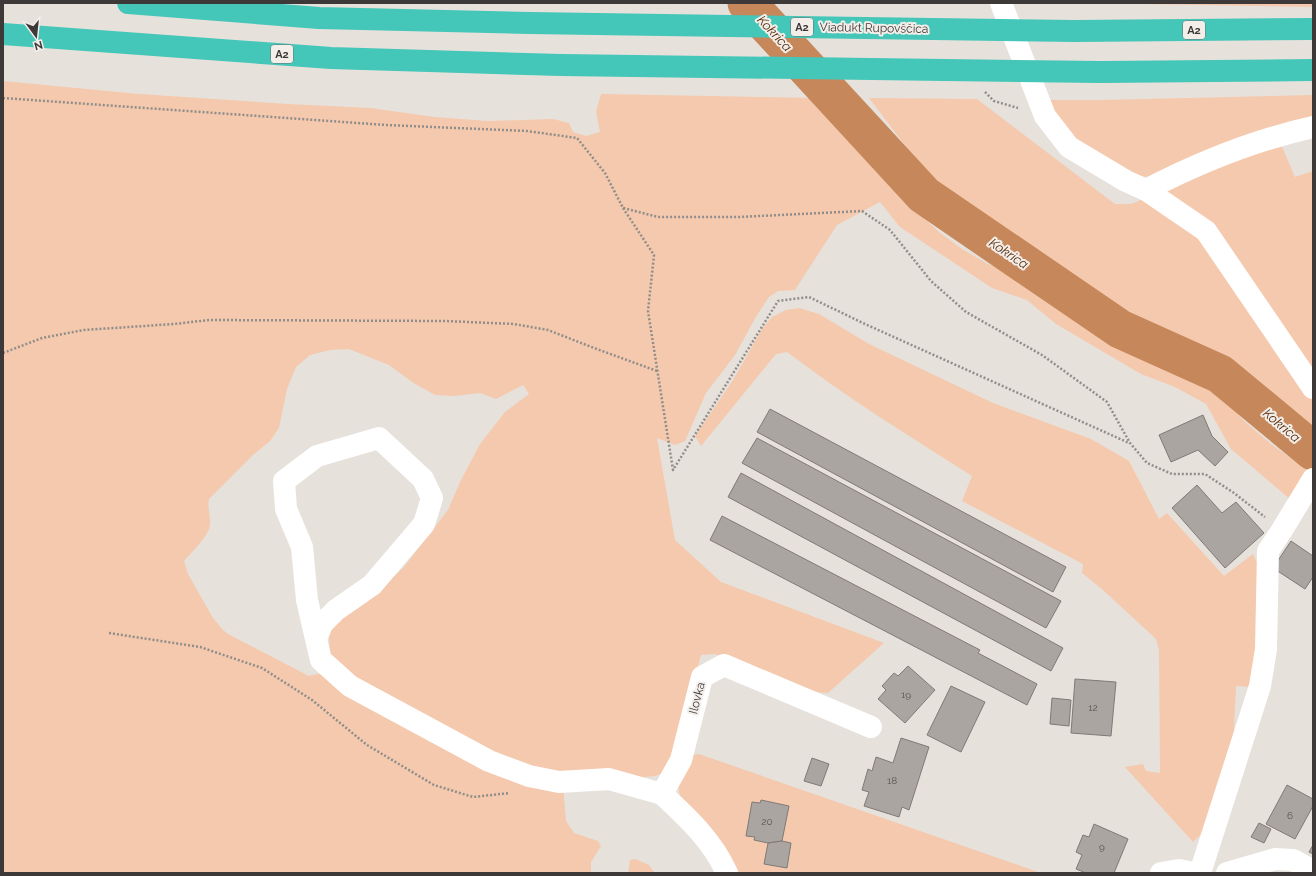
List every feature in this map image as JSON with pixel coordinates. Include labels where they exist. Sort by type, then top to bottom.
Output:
[{"type":"highway","name":"Viadukt Rupovščica","points":[[128,3],[320,18],[529,23],[1074,31],[1313,29]]},
{"type":"highway","name":"A2","points":[[3,34],[331,58],[561,65],[1101,72],[1313,70]]},
{"type":"street","points":[[1001,3],[1045,116],[1069,147],[1126,181],[1146,190],[1206,231],[1313,388]]},
{"type":"street","points":[[1146,190],[1175,175],[1269,138],[1313,127]]},
{"type":"street","points":[[316,639],[322,624],[336,610],[372,585],[424,524],[432,498],[423,478],[379,438],[317,456],[284,481],[286,509],[302,547],[307,600],[316,639],[321,660],[350,686],[489,761],[529,776],[559,782],[609,779],[662,794],[698,828],[722,861],[727,873]]},
{"type":"street","points":[[1200,873],[1260,686],[1266,650],[1268,551],[1311,483]]},
{"type":"street","name":"Ilovka","points":[[662,794],[681,760],[702,677],[724,665],[871,727]]},
{"type":"street","points":[[1227,873],[1269,866],[1293,860],[1313,871]]},
{"type":"street","points":[[1161,873],[1179,870],[1194,873]]},
{"type":"path","points":[[3,98],[386,125],[527,131],[577,138],[605,174],[623,208],[654,255],[648,311],[673,470],[778,301],[809,297],[865,324],[1130,443]]},
{"type":"path","points":[[623,208],[658,216],[673,217],[739,217],[862,211],[890,230],[931,281],[966,312],[1042,355],[1107,402],[1130,443],[1147,463],[1172,474],[1204,474],[1234,492],[1282,530]]},
{"type":"path","points":[[3,352],[42,338],[84,330],[209,320],[514,324],[548,330],[657,371]]},
{"type":"path","points":[[109,633],[200,647],[262,668],[312,700],[367,745],[434,785],[473,797],[513,792]]},
{"type":"shaded area","points":[[867,3],[991,3],[992,4]]},
{"type":"shaded area","points":[[1010,3],[1313,3],[1313,7],[1142,4],[1011,4]]},
{"type":"shaded area","points":[[3,81],[139,94],[371,108],[434,117],[488,121],[553,119],[569,123],[573,132],[586,136],[600,132],[596,112],[601,94],[817,98],[846,128],[904,199],[939,232],[962,249],[988,264],[1028,281],[1062,302],[1084,322],[1118,341],[1154,355],[1199,377],[1216,389],[1244,421],[1271,444],[1309,471],[1290,499],[1231,449],[1206,404],[1175,387],[1141,374],[1056,324],[1027,300],[992,288],[900,227],[880,202],[837,225],[795,290],[778,291],[769,297],[757,315],[735,355],[706,393],[685,441],[675,445],[657,438],[675,540],[721,582],[884,643],[828,693],[815,692],[715,654],[701,655],[674,755],[663,773],[655,776],[635,778],[532,771],[359,684],[330,654],[329,637],[333,627],[340,620],[366,603],[404,567],[448,510],[460,482],[480,444],[505,412],[529,394],[523,385],[496,399],[480,393],[455,396],[435,395],[412,382],[389,365],[349,349],[330,350],[310,355],[296,367],[287,389],[279,428],[270,441],[253,455],[209,499],[209,529],[199,544],[184,561],[188,574],[213,618],[228,634],[309,676],[322,673],[563,786],[566,821],[574,833],[598,841],[601,846],[591,862],[591,873],[3,873]]},
{"type":"shaded area","points":[[1313,95],[1313,122],[1156,178],[1140,176],[1121,170],[1075,142],[1045,100],[1101,100]]},
{"type":"shaded area","points":[[869,98],[977,99],[1115,204],[1131,204],[1280,142],[1295,177],[1313,171],[1313,435],[1280,408],[1251,381],[1212,355],[1137,322],[1117,309],[1087,285],[1057,268],[1040,255],[973,212],[932,181]]},
{"type":"shaded area","points":[[799,308],[819,314],[869,344],[993,403],[1091,439],[1129,461],[1159,519],[1167,513],[1224,576],[1253,554],[1261,572],[1252,687],[1236,686],[1233,751],[1205,830],[1193,842],[1125,767],[1143,764],[1146,771],[1160,773],[1159,650],[1156,639],[1103,590],[1082,573],[1083,564],[962,501],[972,476],[901,431],[809,369],[787,352],[776,354],[701,446],[695,436],[733,380],[762,329],[772,317],[786,310]]},
{"type":"shaded area","points":[[699,754],[1041,873],[734,873],[682,806],[677,781],[688,756]]},
{"type":"shaded area","points":[[635,859],[649,865],[655,873],[628,873],[630,860]]},
{"type":"building","points":[[770,409],[1066,567],[1053,592],[757,432]]},
{"type":"building","points":[[1203,415],[1212,436],[1228,452],[1215,466],[1198,450],[1171,462],[1159,435]]},
{"type":"building","points":[[757,438],[1061,601],[1046,628],[742,463]]},
{"type":"building","points":[[741,473],[1063,648],[1051,671],[728,497]]},
{"type":"building","points":[[1197,485],[1222,513],[1236,502],[1264,533],[1225,568],[1172,508]]},
{"type":"building","points":[[722,516],[980,650],[978,653],[1037,684],[1027,705],[710,540]]},
{"type":"building","points":[[1291,541],[1313,556],[1313,577],[1305,589],[1273,568]]},
{"type":"building","points":[[908,666],[935,690],[905,723],[878,699],[886,690],[882,686],[894,673],[898,676]]},
{"type":"building","points":[[1075,679],[1116,682],[1111,736],[1071,733]]},
{"type":"building","points":[[951,686],[985,702],[961,752],[927,735]]},
{"type":"building","points":[[1052,698],[1071,700],[1069,726],[1050,724]]},
{"type":"building","points":[[901,738],[929,747],[909,810],[902,807],[899,817],[864,806],[869,792],[862,790],[868,769],[872,771],[876,757],[893,763]]},
{"type":"building","points":[[812,758],[829,764],[821,786],[804,781]]},
{"type":"building","points":[[1287,785],[1313,799],[1313,806],[1295,839],[1266,824]]},
{"type":"building","points":[[761,800],[789,806],[782,841],[768,843],[754,840],[755,837],[746,836],[752,802],[760,803]]},
{"type":"building","points":[[1259,823],[1271,829],[1264,843],[1251,837]]},
{"type":"building","points":[[1094,824],[1128,839],[1114,873],[1086,873],[1076,869],[1082,855],[1076,852],[1083,835],[1089,837]]},
{"type":"building","points":[[782,841],[791,843],[787,868],[764,864],[768,843]]},
{"type":"building","points":[[1313,845],[1313,854],[1309,852]]},
{"type":"waterway","name":"Kokrica","points":[[747,3],[924,195],[1120,329],[1220,374],[1313,451]]}]
